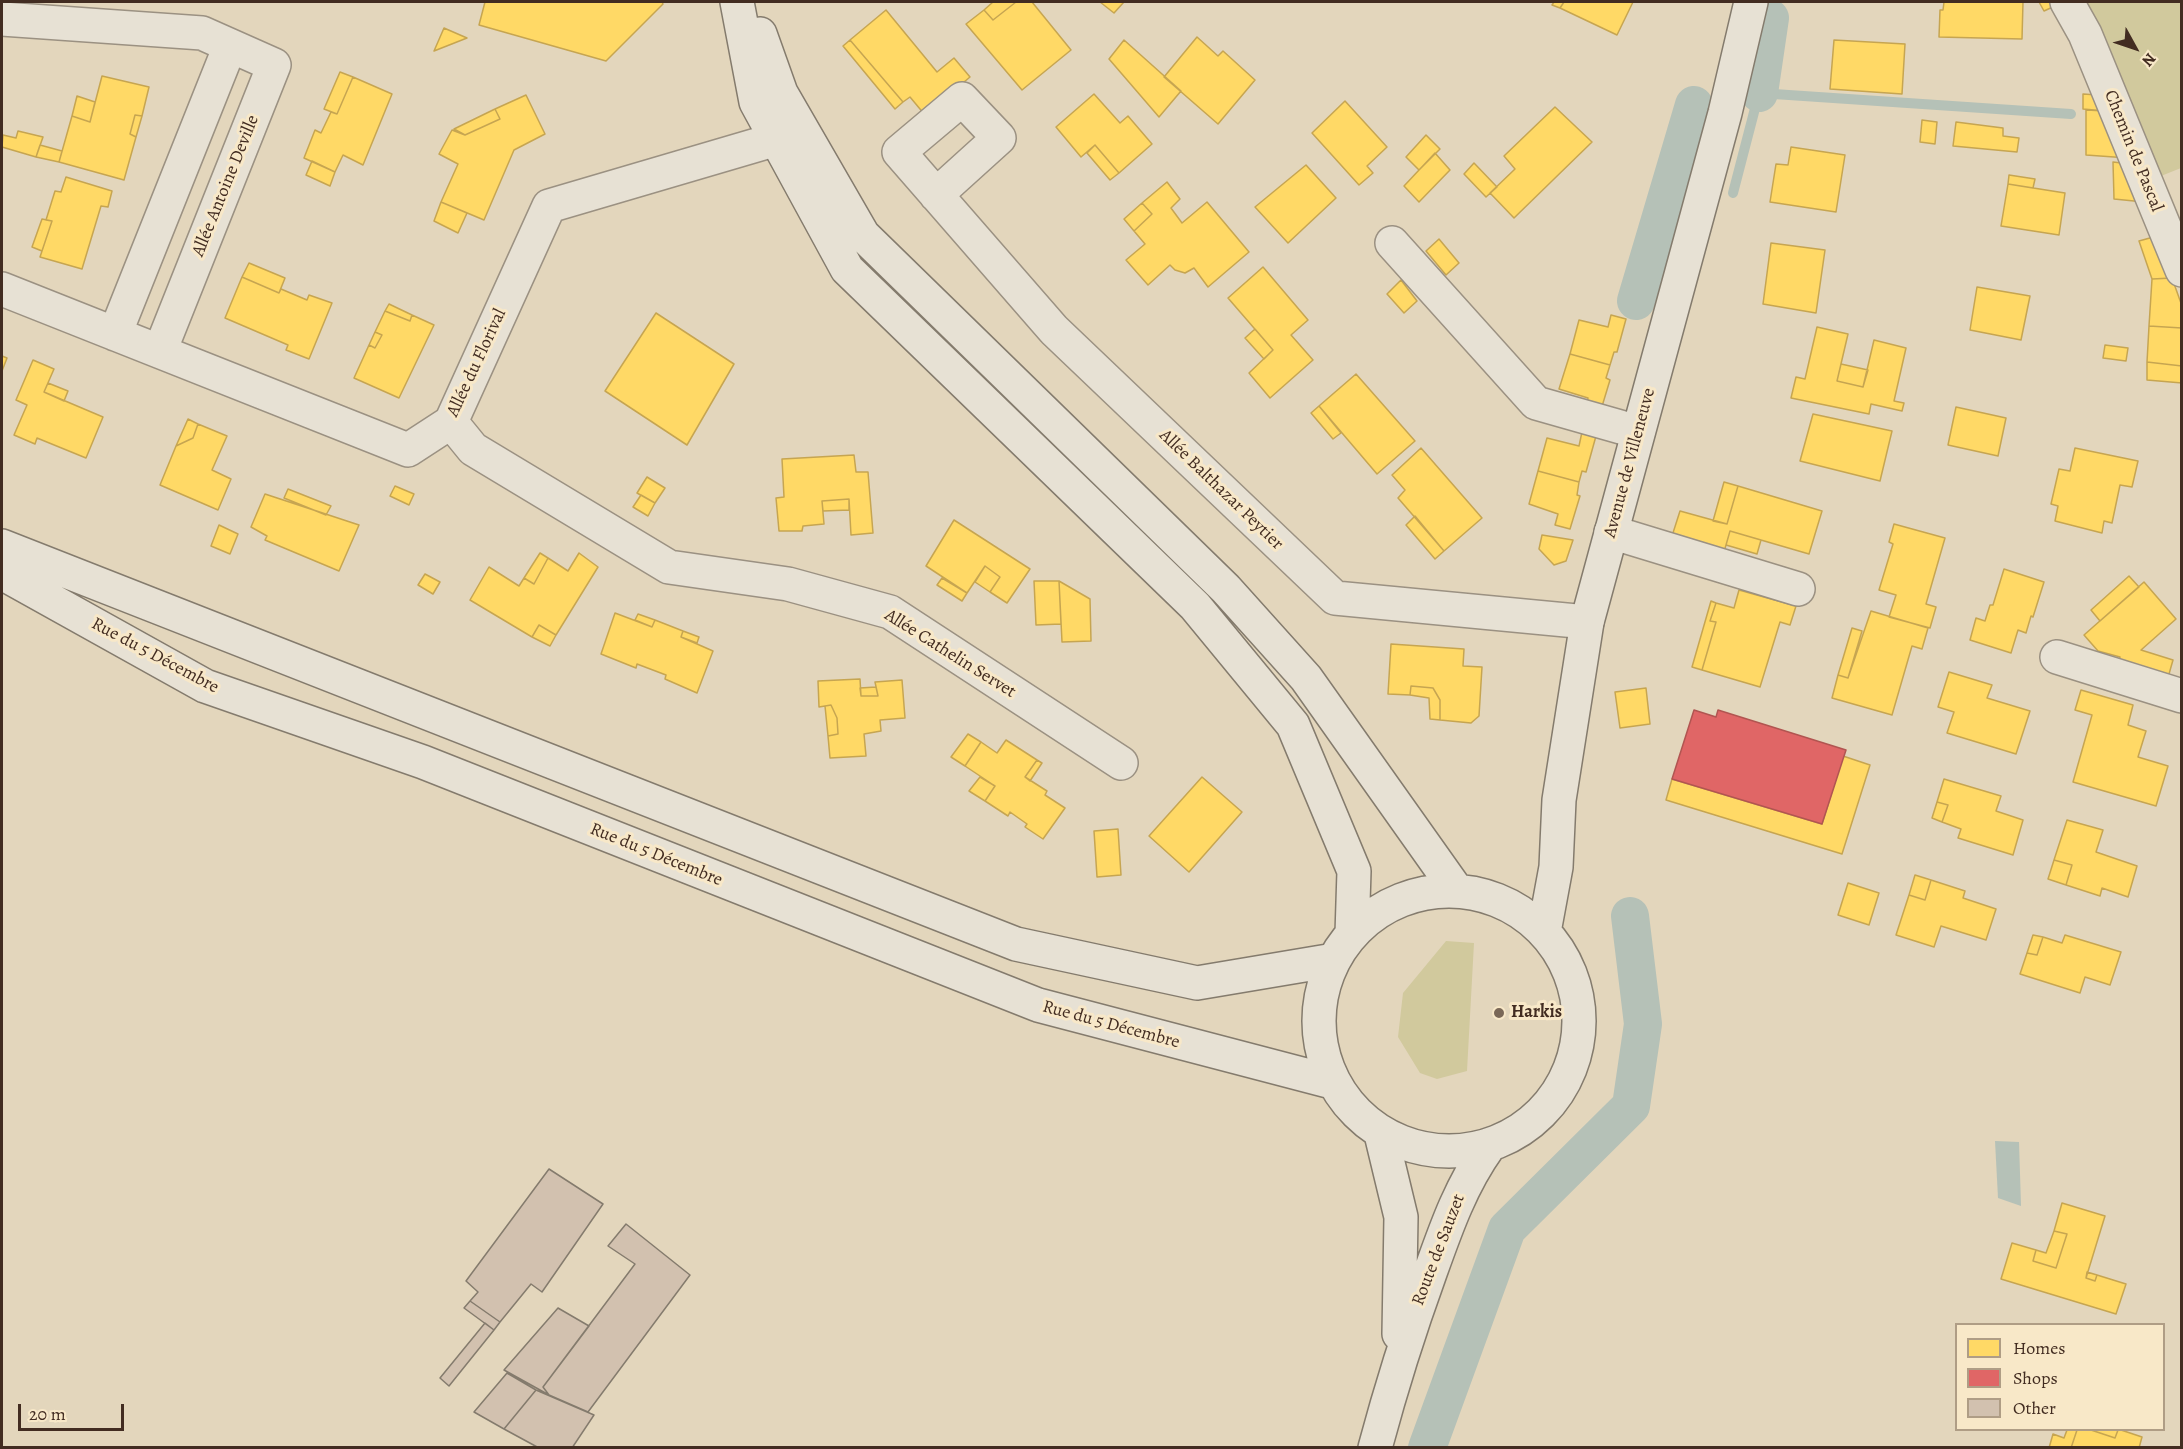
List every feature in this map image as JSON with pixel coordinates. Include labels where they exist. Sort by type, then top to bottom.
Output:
[{"type":"main road","points":[[2,546],[1017,944],[1197,983],[1343,947],[1382,909],[1418,894],[1457,891],[1490,897],[1519,911],[1544,932],[1568,968],[1579,1010],[1576,1054],[1558,1094],[1528,1126],[1489,1146],[1453,1152],[1416,1148],[1381,1134],[1354,1112],[1332,1082],[1320,1042],[1320,1000],[1343,947],[1354,871],[1293,725],[1195,606],[847,269],[756,102],[737,2]]},
{"type":"main road","points":[[748,2],[781,93],[863,234],[1226,589],[1306,678],[1457,891]]},
{"type":"main road","name":"Avenue de Villeneuve","points":[[1544,932],[1556,867],[1559,800],[1587,622],[1725,113],[1751,2]]},
{"type":"main road","name":"Chemin de Pascal","points":[[2067,2],[2085,34],[2181,270]]},
{"type":"main road","name":"Allée Antoine Deville","points":[[2,19],[202,33],[274,65],[160,351]]},
{"type":"main road","points":[[115,334],[230,46]]},
{"type":"main road","name":"Allée du Florival","points":[[2,289],[408,450],[451,422],[549,206],[777,139]]},
{"type":"main road","name":"Allée Balthazar Peytier","points":[[936,195],[1054,330],[1335,598],[1587,622]]},
{"type":"main road","points":[[1392,243],[1536,403],[1638,432]]},
{"type":"main road","name":"Allée Cathelin Servet","points":[[451,422],[473,449],[669,567],[788,584],[890,612],[1120,763]]},
{"type":"main road","points":[[1611,532],[1798,589]]},
{"type":"main road","name":"Rue du 5 Décembre","points":[[2,573],[205,686],[423,762],[1038,1005],[1332,1082]]},
{"type":"main road","points":[[2057,657],[2181,696]]},
{"type":"main road","name":"Route de Sauzet","points":[[1381,1134],[1401,1217],[1399,1359]]},
{"type":"main road","name":"Route de Sauzet","points":[[1375,1448],[1399,1359],[1448,1222],[1470,1173],[1489,1146]]},
{"type":"shaded area","points":[[2084,2],[2181,2],[2181,168],[2161,176]]},
{"type":"shaded area","points":[[1446,941],[1474,943],[1467,1071],[1437,1079],[1420,1073],[1398,1037],[1403,993]]},
{"type":"shaded area","points":[[1995,1141],[2019,1142],[2021,1206],[1998,1198]]},
{"type":"building: Homes","points":[[485,2],[662,2],[663,4],[606,61],[479,25]]},
{"type":"building: Homes","points":[[993,2],[1016,2],[993,20],[984,10]]},
{"type":"building: Homes","points":[[1016,2],[1032,2],[1071,50],[1022,90],[966,24],[984,10],[993,20]]},
{"type":"building: Homes","points":[[1100,2],[1124,2],[1114,13]]},
{"type":"building: Homes","points":[[1554,2],[1564,2],[1560,8],[1552,5]]},
{"type":"building: Homes","points":[[1564,2],[1633,2],[1617,35],[1560,8]]},
{"type":"building: Homes","points":[[1944,2],[2023,2],[2022,39],[1939,37],[1940,10],[1943,10]]},
{"type":"building: Homes","points":[[2039,2],[2053,2],[2055,6],[2044,11]]},
{"type":"building: Homes","points":[[886,10],[937,72],[954,58],[970,77],[925,115],[910,97],[903,102],[850,40]]},
{"type":"building: Homes","points":[[444,28],[467,38],[434,51]]},
{"type":"building: Homes","points":[[1197,37],[1218,56],[1223,51],[1255,80],[1218,124],[1164,77]]},
{"type":"building: Homes","points":[[850,40],[903,102],[895,109],[843,46]]},
{"type":"building: Homes","points":[[1124,40],[1181,91],[1159,117],[1109,59]]},
{"type":"building: Homes","points":[[1834,40],[1905,44],[1902,94],[1830,89]]},
{"type":"building: Homes","points":[[340,72],[353,77],[337,114],[324,109]]},
{"type":"building: Homes","points":[[102,76],[149,87],[142,116],[135,115],[130,134],[136,137],[124,180],[59,162],[72,116],[90,122]]},
{"type":"building: Homes","points":[[353,77],[392,94],[363,165],[343,155],[335,172],[304,158],[315,130],[321,133],[331,112],[337,114]]},
{"type":"building: Homes","points":[[1094,94],[1120,123],[1128,116],[1152,144],[1119,173],[1095,145],[1081,157],[1056,127]]},
{"type":"building: Homes","points":[[2083,94],[2098,95],[2106,111],[2083,109]]},
{"type":"building: Homes","points":[[526,95],[545,134],[514,150],[484,220],[441,202],[458,164],[439,154],[452,130],[465,135],[500,119],[495,109]]},
{"type":"building: Homes","points":[[77,96],[95,102],[90,122],[72,116]]},
{"type":"building: Homes","points":[[1345,101],[1387,147],[1367,166],[1373,173],[1359,185],[1312,133]]},
{"type":"building: Homes","points":[[1555,107],[1592,142],[1514,218],[1490,193],[1515,169],[1504,156]]},
{"type":"building: Homes","points":[[495,109],[500,119],[465,135],[454,129]]},
{"type":"building: Homes","points":[[2086,110],[2106,111],[2128,158],[2086,155]]},
{"type":"building: Homes","points":[[135,115],[142,116],[136,137],[130,134]]},
{"type":"building: Homes","points":[[1922,120],[1937,122],[1935,144],[1920,142]]},
{"type":"building: Homes","points":[[1956,122],[2003,128],[2003,136],[2019,138],[2017,152],[1953,146]]},
{"type":"building: Homes","points":[[18,131],[43,137],[36,157],[2,147],[3,135],[16,138]]},
{"type":"building: Homes","points":[[1426,135],[1440,149],[1419,170],[1406,157]]},
{"type":"building: Homes","points":[[40,145],[62,151],[59,162],[36,157]]},
{"type":"building: Homes","points":[[1095,145],[1119,173],[1110,180],[1087,153]]},
{"type":"building: Homes","points":[[1791,147],[1845,155],[1836,212],[1770,202],[1776,164],[1788,165]]},
{"type":"building: Homes","points":[[1435,153],[1450,170],[1419,202],[1404,186]]},
{"type":"building: Homes","points":[[312,161],[335,172],[330,186],[306,175]]},
{"type":"building: Homes","points":[[2113,162],[2130,164],[2144,202],[2114,199]]},
{"type":"building: Homes","points":[[1474,163],[1497,187],[1486,197],[1464,174]]},
{"type":"building: Homes","points":[[1306,165],[1336,198],[1288,243],[1255,207]]},
{"type":"building: Homes","points":[[2009,175],[2035,179],[2033,188],[2008,184]]},
{"type":"building: Homes","points":[[66,177],[112,191],[108,207],[101,206],[82,269],[40,257],[52,221],[46,220],[55,191],[61,192]]},
{"type":"building: Homes","points":[[1167,182],[1180,199],[1171,208],[1182,223],[1207,202],[1249,252],[1208,287],[1194,268],[1185,273],[1175,270],[1170,265],[1148,285],[1126,260],[1145,244],[1134,231],[1152,214],[1142,203]]},
{"type":"building: Homes","points":[[2008,184],[2065,193],[2059,235],[2001,226]]},
{"type":"building: Homes","points":[[441,202],[467,213],[458,233],[434,221]]},
{"type":"building: Homes","points":[[1142,203],[1152,214],[1134,231],[1124,219]]},
{"type":"building: Homes","points":[[42,219],[52,221],[42,251],[32,247]]},
{"type":"building: Homes","points":[[2157,236],[2172,278],[2152,279],[2139,241]]},
{"type":"building: Homes","points":[[1439,239],[1459,263],[1446,275],[1426,251]]},
{"type":"building: Homes","points":[[1771,243],[1825,250],[1816,313],[1763,304]]},
{"type":"building: Homes","points":[[249,263],[285,278],[279,293],[242,277]]},
{"type":"building: Homes","points":[[1263,267],[1308,320],[1291,335],[1313,360],[1270,398],[1249,373],[1273,350],[1228,298]]},
{"type":"building: Homes","points":[[242,277],[279,293],[281,289],[307,300],[309,295],[332,303],[309,359],[286,350],[288,345],[225,318]]},
{"type":"building: Homes","points":[[2172,278],[2182,306],[2182,328],[2149,326],[2152,279]]},
{"type":"building: Homes","points":[[1401,280],[1417,301],[1404,313],[1387,294]]},
{"type":"building: Homes","points":[[1977,287],[2030,296],[2021,340],[1970,330]]},
{"type":"building: Homes","points":[[389,304],[412,315],[410,321],[385,311]]},
{"type":"building: Homes","points":[[385,311],[410,321],[412,315],[434,325],[399,398],[354,378],[369,345],[375,348],[382,335],[375,332]]},
{"type":"building: Homes","points":[[656,313],[734,364],[687,445],[605,391]]},
{"type":"building: Homes","points":[[1611,315],[1626,319],[1617,352],[1614,352],[1610,365],[1570,354],[1579,320],[1608,327]]},
{"type":"building: Homes","points":[[2149,326],[2182,328],[2182,366],[2147,362]]},
{"type":"building: Homes","points":[[1817,327],[1848,334],[1837,381],[1863,387],[1874,340],[1906,348],[1894,401],[1904,403],[1902,411],[1871,404],[1869,414],[1791,398],[1796,377],[1805,379]]},
{"type":"building: Homes","points":[[1255,329],[1273,350],[1264,359],[1245,338]]},
{"type":"building: Homes","points":[[375,332],[382,335],[375,348],[369,345]]},
{"type":"building: Homes","points":[[2105,345],[2128,348],[2126,361],[2103,358]]},
{"type":"building: Homes","points":[[1570,354],[1610,365],[1606,378],[1610,380],[1600,413],[1585,409],[1588,398],[1559,389]]},
{"type":"building: Homes","points":[[2,356],[7,358],[2,371]]},
{"type":"building: Homes","points":[[33,360],[54,369],[44,392],[103,417],[86,458],[37,438],[35,444],[14,435],[27,405],[16,400]]},
{"type":"building: Homes","points":[[2147,362],[2182,366],[2182,383],[2147,380]]},
{"type":"building: Homes","points":[[1841,364],[1868,370],[1863,387],[1837,381]]},
{"type":"building: Homes","points":[[1356,374],[1415,441],[1377,474],[1319,406]]},
{"type":"building: Homes","points":[[48,383],[68,391],[64,401],[44,392]]},
{"type":"building: Homes","points":[[1319,406],[1341,433],[1333,439],[1311,413]]},
{"type":"building: Homes","points":[[1956,407],[2006,418],[1998,456],[1948,445]]},
{"type":"building: Homes","points":[[1813,414],[1892,431],[1880,481],[1800,461]]},
{"type":"building: Homes","points":[[188,419],[198,424],[193,438],[176,446]]},
{"type":"building: Homes","points":[[198,424],[227,436],[212,470],[231,479],[218,510],[160,485],[176,446],[193,438]]},
{"type":"building: Homes","points":[[1582,432],[1596,436],[1586,472],[1582,471],[1579,482],[1538,471],[1547,438],[1579,446]]},
{"type":"building: Homes","points":[[1421,448],[1482,518],[1444,551],[1398,498],[1405,490],[1392,475]]},
{"type":"building: Homes","points":[[2075,448],[2138,461],[2132,487],[2120,485],[2112,523],[2104,521],[2102,533],[2055,521],[2058,506],[2051,504],[2059,469],[2070,471]]},
{"type":"building: Homes","points":[[854,455],[856,472],[868,472],[873,533],[851,535],[849,499],[822,501],[824,524],[803,526],[802,531],[779,531],[776,498],[784,497],[782,459]]},
{"type":"building: Homes","points":[[1538,471],[1579,482],[1577,495],[1580,496],[1570,529],[1555,525],[1558,514],[1529,504]]},
{"type":"building: Homes","points":[[647,477],[665,488],[655,503],[637,493]]},
{"type":"building: Homes","points":[[1724,482],[1738,486],[1727,524],[1713,521]]},
{"type":"building: Homes","points":[[395,486],[414,494],[409,505],[390,496]]},
{"type":"building: Homes","points":[[1738,486],[1822,511],[1809,554],[1730,531],[1724,552],[1672,536],[1680,511],[1727,524]]},
{"type":"building: Homes","points":[[288,489],[331,506],[326,515],[284,498]]},
{"type":"building: Homes","points":[[265,494],[359,525],[339,571],[265,540],[267,536],[251,527]]},
{"type":"building: Homes","points":[[641,495],[655,503],[648,516],[633,507]]},
{"type":"building: Homes","points":[[849,499],[849,510],[823,511],[822,501]]},
{"type":"building: Homes","points":[[1415,516],[1444,551],[1435,559],[1406,525]]},
{"type":"building: Homes","points":[[954,520],[1030,569],[1007,603],[990,592],[1000,577],[985,566],[967,593],[926,566]]},
{"type":"building: Homes","points":[[1894,524],[1945,538],[1926,604],[1936,607],[1930,628],[1889,617],[1896,595],[1879,590],[1893,544],[1889,542]]},
{"type":"building: Homes","points":[[219,525],[238,534],[230,554],[211,546]]},
{"type":"building: Homes","points":[[1730,531],[1761,540],[1757,554],[1726,545]]},
{"type":"building: Homes","points":[[1542,535],[1573,540],[1566,561],[1554,565],[1539,549]]},
{"type":"building: Homes","points":[[540,553],[548,558],[534,584],[524,578]]},
{"type":"building: Homes","points":[[579,553],[598,567],[556,635],[539,625],[532,637],[470,600],[489,567],[519,586],[524,578],[534,584],[548,558],[568,571]]},
{"type":"building: Homes","points":[[985,566],[1000,577],[990,592],[975,582]]},
{"type":"building: Homes","points":[[2004,569],[2044,582],[2026,633],[2018,630],[2011,653],[1970,640],[1976,618],[1985,621],[1990,605],[1993,605]]},
{"type":"building: Homes","points":[[425,574],[440,582],[433,594],[418,585]]},
{"type":"building: Homes","points":[[2129,576],[2139,587],[2100,621],[2091,610]]},
{"type":"building: Homes","points":[[942,578],[967,593],[962,601],[937,585]]},
{"type":"building: Homes","points":[[1034,581],[1059,581],[1061,624],[1036,625]]},
{"type":"building: Homes","points":[[1059,581],[1090,599],[1091,641],[1062,642]]},
{"type":"building: Homes","points":[[2144,582],[2176,619],[2141,650],[2173,660],[2167,681],[2118,666],[2120,657],[2098,651],[2084,635]]},
{"type":"building: Homes","points":[[1739,590],[1796,606],[1790,625],[1780,622],[1760,687],[1702,670],[1716,622],[1710,621],[1716,603],[1734,608]]},
{"type":"building: Homes","points":[[1711,601],[1716,603],[1710,621],[1716,622],[1702,670],[1692,667]]},
{"type":"building: Homes","points":[[1871,611],[1928,628],[1922,649],[1912,646],[1892,715],[1832,698],[1838,675],[1848,678]]},
{"type":"building: Homes","points":[[615,613],[652,627],[655,620],[683,631],[681,637],[713,651],[697,693],[665,679],[666,675],[637,664],[636,668],[601,654]]},
{"type":"building: Homes","points":[[638,614],[655,620],[652,627],[635,620]]},
{"type":"building: Homes","points":[[539,625],[556,635],[550,646],[532,637]]},
{"type":"building: Homes","points":[[1852,628],[1862,631],[1848,678],[1838,675]]},
{"type":"building: Homes","points":[[683,631],[699,637],[697,643],[681,637]]},
{"type":"building: Homes","points":[[1391,644],[1464,649],[1463,666],[1482,667],[1479,716],[1471,723],[1440,720],[1440,700],[1433,688],[1411,686],[1410,695],[1388,694]]},
{"type":"building: Homes","points":[[1949,672],[1992,685],[1987,698],[2030,711],[2016,754],[1947,733],[1954,712],[1938,707]]},
{"type":"building: Homes","points":[[860,679],[861,696],[878,696],[875,682],[902,680],[905,718],[880,720],[881,731],[864,734],[866,756],[830,758],[828,736],[838,734],[837,718],[831,705],[819,707],[818,681]]},
{"type":"building: Homes","points":[[1411,686],[1433,688],[1440,700],[1440,720],[1430,719],[1429,698],[1410,695]]},
{"type":"building: Homes","points":[[876,687],[878,696],[861,696],[860,688]]},
{"type":"building: Homes","points":[[1646,688],[1650,724],[1620,728],[1615,692]]},
{"type":"building: Homes","points":[[2081,690],[2133,705],[2128,725],[2146,731],[2138,757],[2168,766],[2156,806],[2073,782],[2092,715],[2075,710]]},
{"type":"building: Homes","points":[[831,705],[837,718],[838,734],[828,736],[825,706]]},
{"type":"building: Homes","points":[[968,734],[981,742],[965,766],[951,757]]},
{"type":"building: Homes","points":[[1006,740],[1037,760],[1025,777],[1047,791],[1045,795],[1065,808],[1043,839],[1025,827],[1027,824],[1010,812],[1008,816],[985,801],[995,786],[965,766],[981,742],[997,753]]},
{"type":"building: Homes","points":[[1843,756],[1870,765],[1842,854],[1666,800],[1672,779],[1822,824]]},
{"type":"building: Homes","points":[[1037,760],[1042,763],[1030,781],[1025,777]]},
{"type":"building: Homes","points":[[980,777],[995,786],[985,801],[969,791]]},
{"type":"building: Homes","points":[[1202,777],[1242,812],[1189,872],[1149,836]]},
{"type":"building: Homes","points":[[1944,779],[2001,796],[1996,811],[2023,820],[2013,855],[1958,838],[1961,829],[1942,822],[1948,805],[1937,802]]},
{"type":"building: Homes","points":[[1937,802],[1948,805],[1942,822],[1932,818]]},
{"type":"building: Homes","points":[[2067,820],[2103,830],[2096,852],[2137,866],[2128,897],[2102,888],[2100,896],[2066,885],[2072,865],[2054,860]]},
{"type":"building: Homes","points":[[1118,829],[1121,875],[1097,877],[1094,831]]},
{"type":"building: Homes","points":[[2054,860],[2072,865],[2066,885],[2048,879]]},
{"type":"building: Homes","points":[[1915,875],[1931,880],[1925,900],[1909,895]]},
{"type":"building: Homes","points":[[1931,880],[1965,891],[1963,898],[1996,909],[1986,940],[1941,926],[1934,947],[1896,935],[1909,895],[1925,900]]},
{"type":"building: Homes","points":[[1848,883],[1879,893],[1869,925],[1838,915]]},
{"type":"building: Homes","points":[[2033,935],[2043,937],[2037,955],[2027,953]]},
{"type":"building: Homes","points":[[2065,935],[2121,952],[2110,985],[2085,977],[2080,993],[2020,974],[2027,953],[2037,955],[2043,937],[2062,943]]},
{"type":"building: Homes","points":[[2062,1203],[2105,1216],[2086,1278],[2095,1281],[2097,1275],[2126,1284],[2116,1314],[2001,1279],[2012,1243],[2036,1250],[2033,1261],[2056,1268],[2067,1234],[2054,1231]]},
{"type":"building: Homes","points":[[2054,1231],[2067,1234],[2056,1268],[2033,1261],[2036,1250],[2046,1253]]},
{"type":"building: Homes","points":[[2087,1272],[2097,1275],[2095,1281],[2086,1278]]},
{"type":"building: Homes","points":[[2067,1431],[2077,1431],[2071,1448],[2049,1448],[2053,1434],[2064,1438]]},
{"type":"building: Homes","points":[[2077,1431],[2094,1431],[2115,1438],[2118,1431],[2124,1431],[2142,1437],[2139,1448],[2071,1448]]},
{"type":"building: Homes","points":[[2094,1431],[2118,1431],[2115,1438]]},
{"type":"building: Shops","points":[[1694,710],[1716,717],[1718,710],[1846,750],[1822,824],[1672,779]]},
{"type":"building: Other","points":[[549,1169],[603,1204],[542,1292],[531,1284],[500,1322],[470,1301],[478,1292],[466,1281]]},
{"type":"building: Other","points":[[626,1224],[690,1275],[588,1412],[549,1395],[543,1387],[635,1264],[608,1246]]},
{"type":"building: Other","points":[[470,1301],[500,1322],[494,1330],[464,1308]]},
{"type":"building: Other","points":[[558,1308],[589,1326],[543,1387],[549,1395],[504,1370]]},
{"type":"building: Other","points":[[485,1323],[494,1330],[449,1386],[440,1378]]},
{"type":"building: Other","points":[[507,1373],[536,1390],[504,1429],[474,1412]]},
{"type":"building: Other","points":[[536,1390],[594,1415],[572,1448],[539,1448],[504,1429]]},
{"type":"waterway","points":[[1759,93],[1770,18]]},
{"type":"waterway","points":[[1733,193],[1759,93],[2071,114]]},
{"type":"waterway","points":[[1636,301],[1694,105]]},
{"type":"waterway","points":[[1427,1448],[1507,1229],[1631,1106],[1643,1024],[1630,916]]},
{"type":"place","name":"Harkis","points":[[1499,1013]]}]
